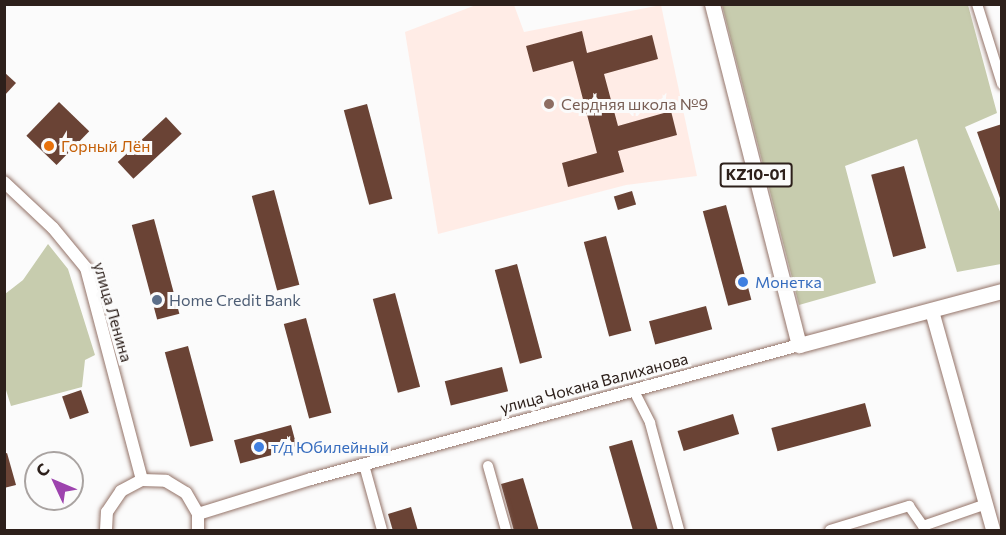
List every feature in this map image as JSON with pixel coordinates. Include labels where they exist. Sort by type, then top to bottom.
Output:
[{"type":"main road","name":"KZ10-01","points":[[712,4],[799,345]]},
{"type":"main road","name":"улица Чокана Валиханова","points":[[799,345],[1002,291]]},
{"type":"main road","points":[[932,311],[993,531]]},
{"type":"street","points":[[977,4],[1002,84]]},
{"type":"street","name":"улица Ленина","points":[[4,182],[52,228],[86,268],[142,480]]},
{"type":"street","name":"улица Чокана Валиханова","points":[[198,514],[364,465],[799,345]]},
{"type":"street","points":[[634,391],[650,423],[680,531]]},
{"type":"street","points":[[364,465],[382,531]]},
{"type":"street","points":[[488,466],[506,531]]},
{"type":"street","points":[[106,531],[107,512],[121,491],[142,480],[166,480],[186,493],[198,514],[198,531]]},
{"type":"street","points":[[830,531],[909,506],[924,528],[986,504]]},
{"type":"shaded area","name":"Сердняя школа №9","points":[[476,5],[514,5],[524,32],[661,5],[697,176],[626,185],[438,234],[405,32]]},
{"type":"green space","points":[[722,5],[968,5],[997,113],[965,127],[1001,214],[1001,264],[957,272],[917,139],[845,166],[876,283],[799,305]]},
{"type":"green space","points":[[48,244],[68,269],[95,355],[85,360],[82,387],[11,406],[5,387],[5,294],[23,280]]},
{"type":"building","points":[[582,31],[587,53],[652,35],[658,59],[604,74],[618,126],[671,111],[677,135],[618,151],[624,172],[568,187],[562,163],[597,153],[573,61],[533,72],[526,46]]},
{"type":"building","points":[[4,72],[16,83],[4,96]]},
{"type":"building","points":[[59,102],[89,131],[57,165],[26,136]]},
{"type":"building","points":[[367,104],[392,199],[369,205],[344,110]]},
{"type":"building","points":[[166,117],[182,134],[133,179],[118,162]]},
{"type":"building","points":[[1002,124],[1002,198],[1000,198],[977,132]]},
{"type":"building","points":[[904,166],[926,248],[893,257],[871,175]]},
{"type":"building","points":[[274,190],[299,285],[277,291],[252,196]]},
{"type":"building","points":[[632,191],[636,204],[618,210],[614,197]]},
{"type":"building","points":[[726,205],[751,300],[728,306],[703,211]]},
{"type":"building","points":[[154,219],[179,314],[157,320],[132,225]]},
{"type":"building","points":[[606,236],[631,331],[609,337],[584,242]]},
{"type":"building","points":[[517,264],[542,358],[520,364],[495,270]]},
{"type":"building","points":[[395,293],[420,387],[398,393],[373,299]]},
{"type":"building","points":[[706,306],[712,329],[655,344],[649,321]]},
{"type":"building","points":[[306,318],[331,413],[309,419],[284,324]]},
{"type":"building","points":[[188,346],[213,441],[190,447],[165,352]]},
{"type":"building","points":[[502,367],[508,391],[451,406],[445,381]]},
{"type":"building","points":[[81,390],[89,413],[70,419],[62,397]]},
{"type":"building","points":[[865,403],[871,426],[778,451],[771,428]]},
{"type":"building","points":[[733,414],[739,434],[684,451],[678,431]]},
{"type":"building","points":[[291,425],[297,448],[240,463],[234,440]]},
{"type":"building","points":[[632,440],[658,530],[633,530],[609,447]]},
{"type":"building","points":[[7,453],[16,485],[4,488],[4,454]]},
{"type":"building","points":[[523,478],[539,531],[514,531],[501,484]]},
{"type":"building","points":[[411,507],[418,531],[393,531],[388,514]]},
{"type":"place","name":"Сердняя школа №9","points":[[549,104]]},
{"type":"place","name":"Горный Лён","points":[[49,146]]},
{"type":"place","name":"Монетка","points":[[743,282]]},
{"type":"place","name":"Home Credit Bank","points":[[157,300]]},
{"type":"place","name":"т/д Юбилейный","points":[[259,447]]}]
